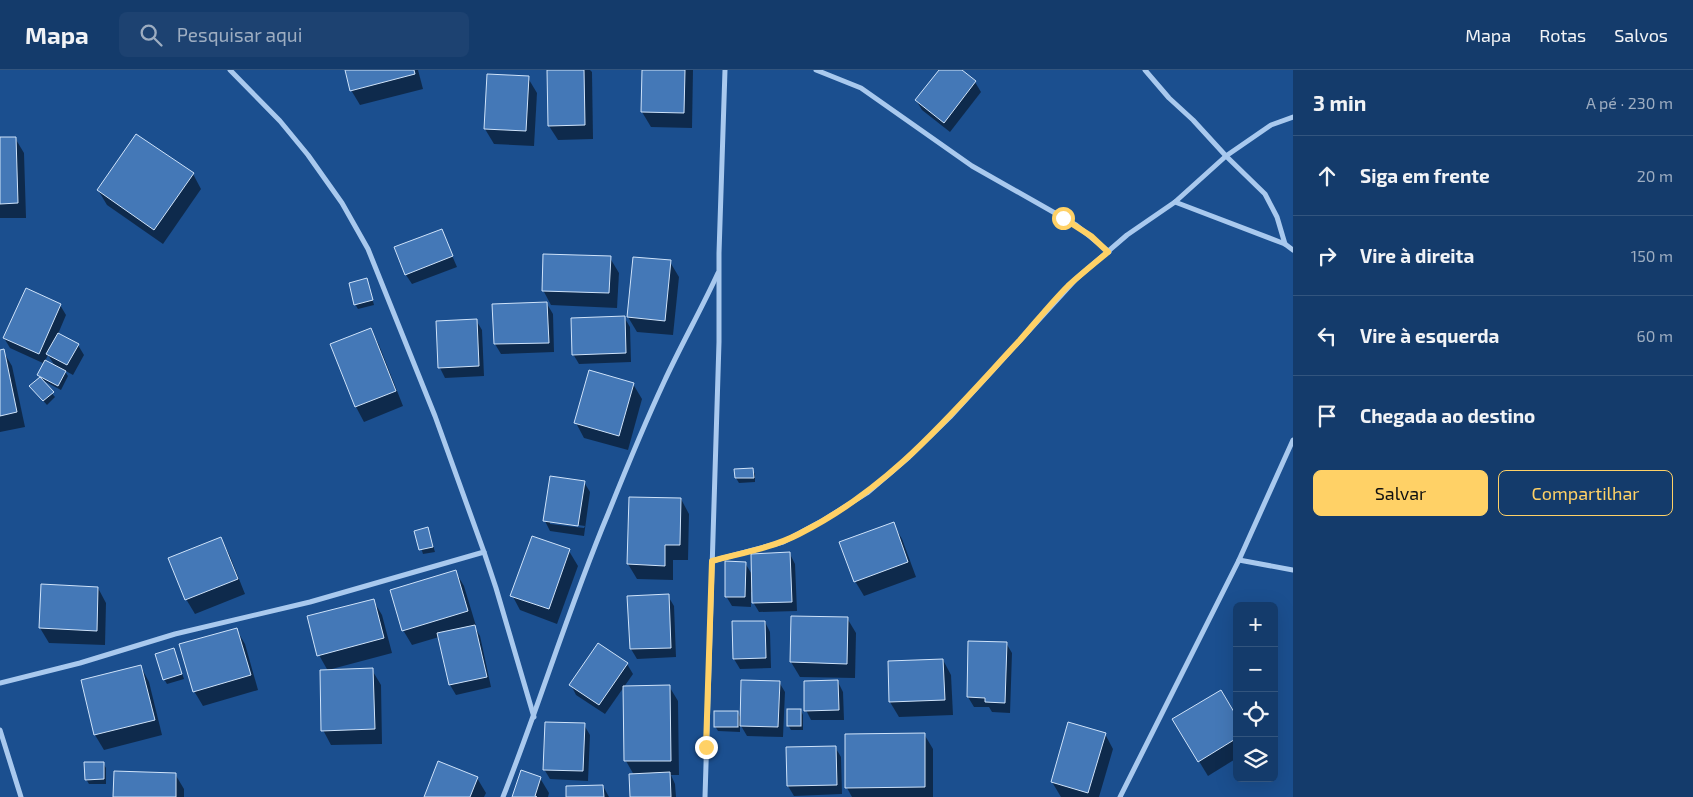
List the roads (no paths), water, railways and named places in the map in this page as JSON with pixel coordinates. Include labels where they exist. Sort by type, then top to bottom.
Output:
[{"type":"street","points":[[230,70],[280,121],[308,155],[342,203],[368,249],[435,416],[484,552],[534,718]]},
{"type":"street","points":[[705,797],[725,70]]},
{"type":"street","points":[[816,70],[861,88],[965,162],[1076,225],[1108,252]]},
{"type":"street","points":[[1146,70],[1169,98],[1265,194],[1274,211],[1285,244]]},
{"type":"street","points":[[712,561],[783,542],[822,521],[867,493],[910,457],[943,424],[1066,288],[1127,235],[1174,202],[1226,156],[1271,126],[1293,117]]},
{"type":"street","points":[[1174,202],[1285,244],[1293,250]]},
{"type":"street","points":[[502,797],[534,718],[562,633],[607,515],[664,381],[719,271]]},
{"type":"street","points":[[1120,797],[1239,560],[1293,440]]},
{"type":"street","points":[[0,683],[80,664],[175,634],[310,602],[484,552]]},
{"type":"street","points":[[1239,560],[1293,570]]},
{"type":"street","points":[[0,730],[21,797]]}]
